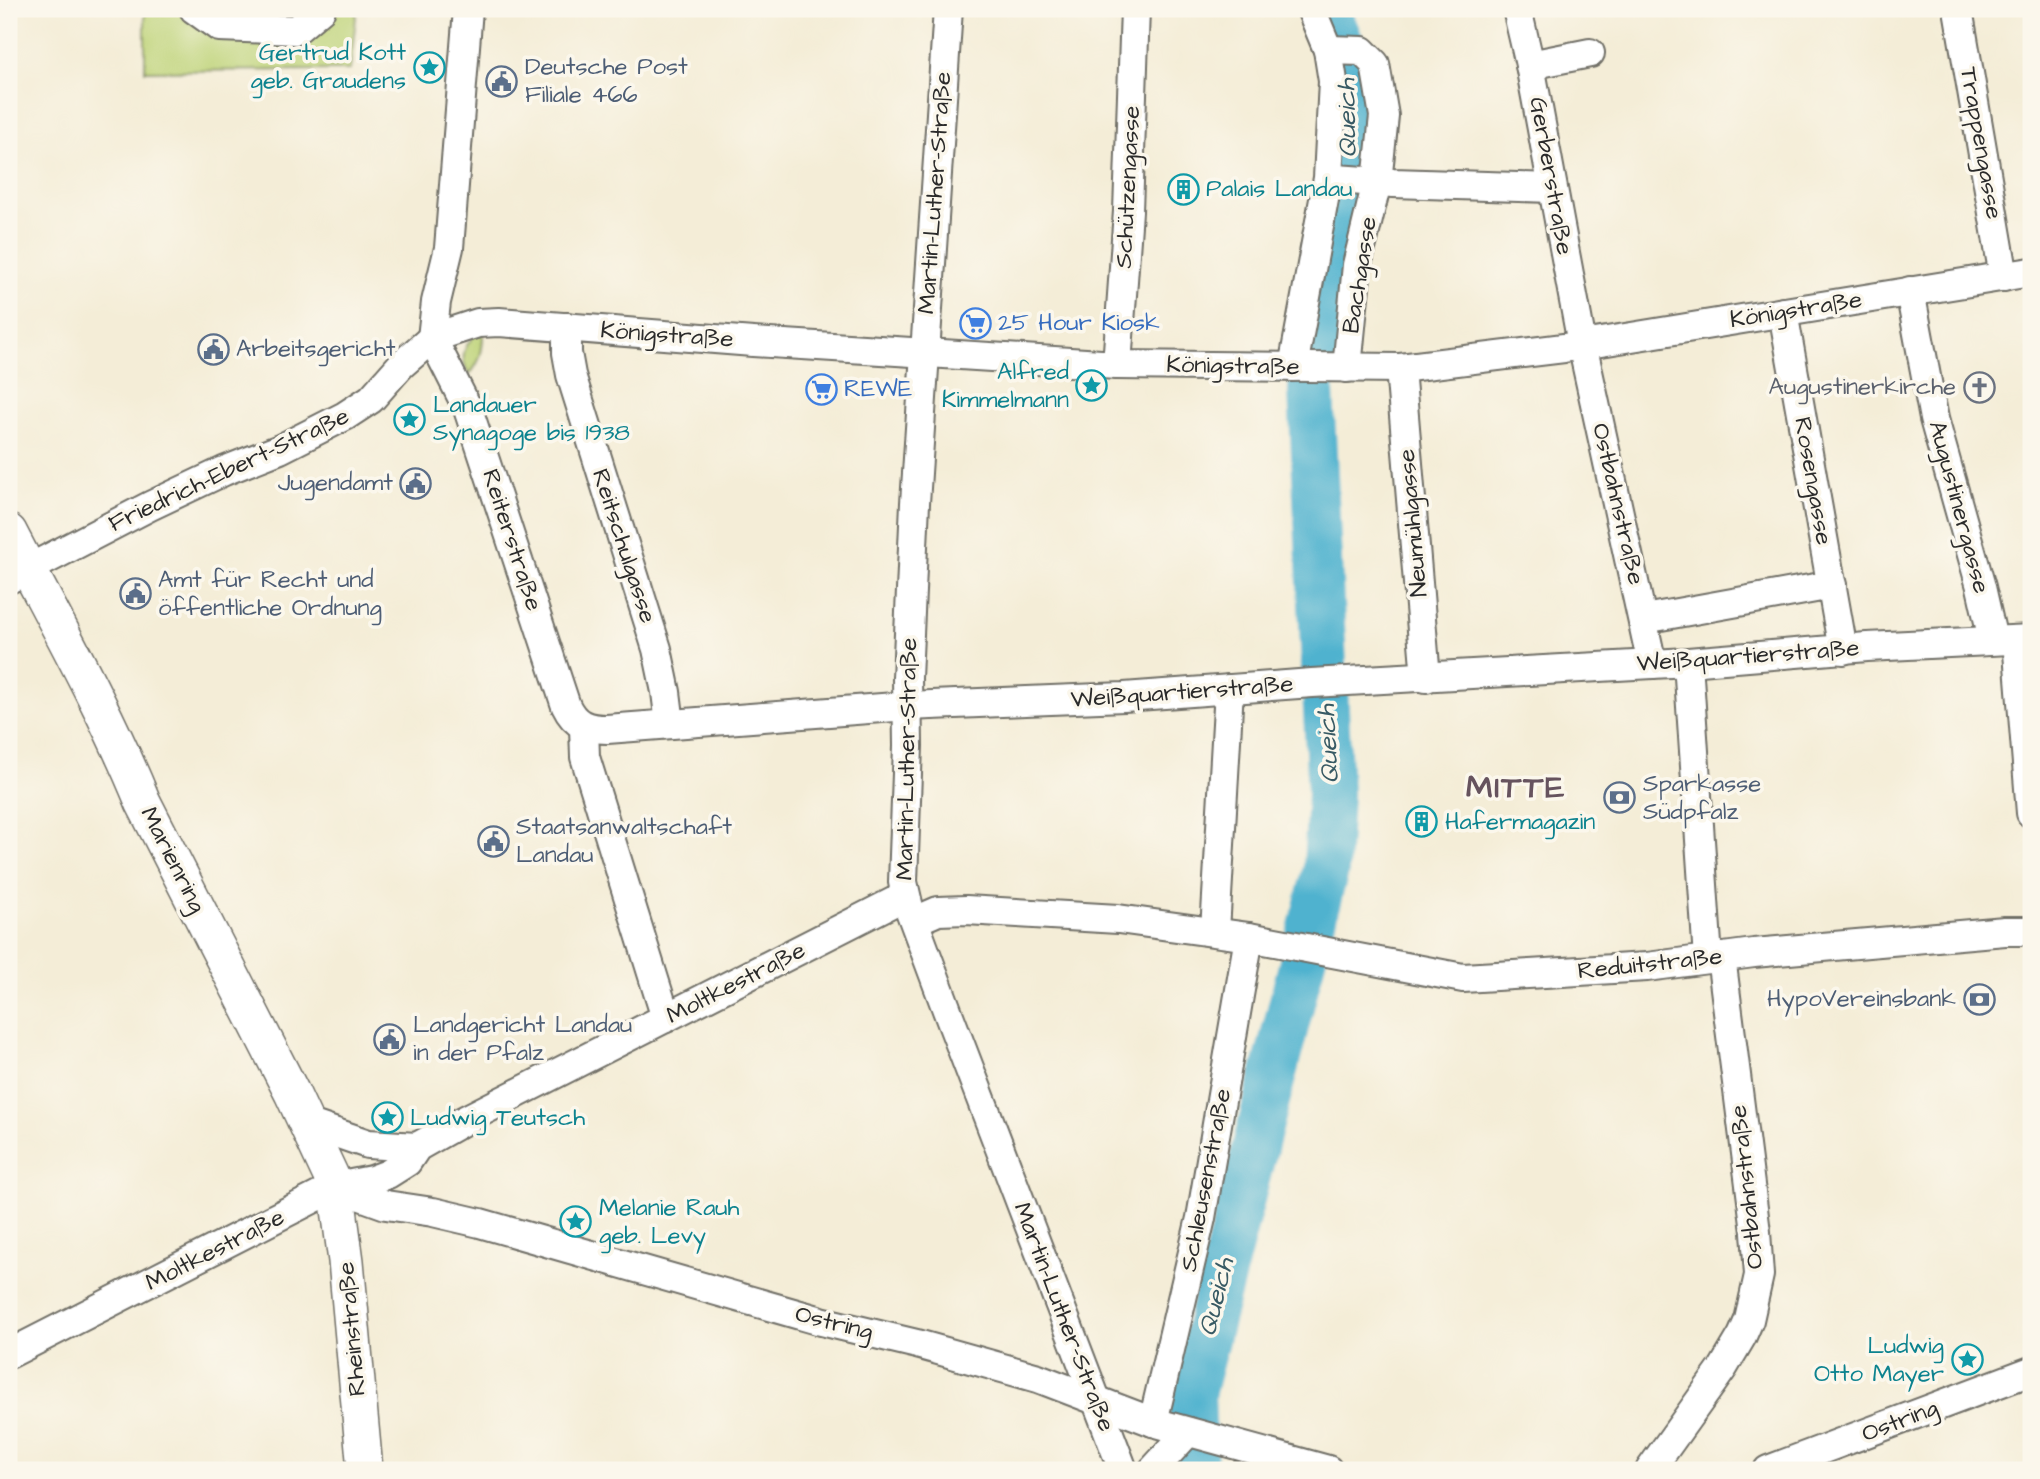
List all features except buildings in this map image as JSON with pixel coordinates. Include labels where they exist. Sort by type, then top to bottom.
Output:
[{"type":"main road","name":"Marienring","points":[[9,532],[18,573],[119,747],[143,802],[307,1123],[335,1187]]},
{"type":"main road","name":"Rheinstraße","points":[[335,1187],[346,1261],[365,1470]]},
{"type":"street","points":[[194,9],[219,27],[284,30],[296,30],[321,9]]},
{"type":"street","points":[[432,338],[436,302],[449,248],[468,9]]},
{"type":"street","name":"Martin-Luther-Straße","points":[[948,9],[915,503],[902,865],[910,908],[1123,1470]]},
{"type":"street","name":"Schützengasse","points":[[1117,365],[1128,211],[1135,9]]},
{"type":"street","name":"Bachgasse","points":[[1311,9],[1342,51],[1375,64],[1384,116],[1355,180],[1357,265],[1341,368]]},
{"type":"street","name":"Gerberstraße","points":[[1517,9],[1582,344]]},
{"type":"street","name":"Trappengasse","points":[[1958,9],[2018,274]]},
{"type":"street","name":"Bachgasse","points":[[1293,367],[1328,178],[1333,81],[1342,51]]},
{"type":"street","points":[[1530,65],[1590,52]]},
{"type":"street","points":[[1355,180],[1552,188]]},
{"type":"street","name":"Königstraße","points":[[432,338],[487,322],[1117,365],[1400,368],[1454,363],[1582,344],[2018,274]]},
{"type":"street","name":"Augustinergasse","points":[[1910,291],[1934,419],[1981,587],[2014,639],[2031,813]]},
{"type":"street","name":"Rosengasse","points":[[1783,312],[1843,650]]},
{"type":"street","name":"Reitschulgasse","points":[[567,327],[567,353],[571,375],[657,649],[670,724]]},
{"type":"street","name":"Friedrich-Ebert-Straße","points":[[18,573],[149,506],[224,471],[280,449],[345,416],[371,399],[401,365],[432,338]]},
{"type":"street","name":"Reiterstraße","points":[[432,338],[468,409],[566,706],[574,720],[584,727]]},
{"type":"street","name":"Ostbahnstraße","points":[[1582,344],[1652,664]]},
{"type":"street","name":"Neumühlgasse","points":[[1400,368],[1426,678]]},
{"type":"street","points":[[1644,619],[1832,585]]},
{"type":"street","name":"Weißquartierstraße","points":[[584,727],[607,729],[908,706],[1066,700],[2014,639]]},
{"type":"street","name":"Ostbahnstraße","points":[[1650,1470],[1733,1353],[1749,1320],[1759,1275],[1758,1244],[1714,958],[1688,662]]},
{"type":"street","points":[[1215,931],[1229,689]]},
{"type":"street","points":[[584,727],[585,757],[667,1018]]},
{"type":"street","name":"Moltkestraße","points":[[9,1353],[335,1187],[388,1174],[407,1162],[416,1147],[667,1018],[910,908],[1118,919],[1260,938]]},
{"type":"street","name":"Reduitstraße","points":[[1260,938],[1462,978],[1615,970],[1759,952],[1996,932],[2031,932]]},
{"type":"street","name":"Schleusenstraße","points":[[1170,1427],[1202,1218],[1260,938]]},
{"type":"street","points":[[307,1123],[369,1144],[416,1147]]},
{"type":"street","name":"Ostring","points":[[335,1187],[386,1205],[480,1223],[821,1321],[917,1344],[1038,1378],[1170,1427],[1328,1470]]},
{"type":"street","name":"Ostring","points":[[1768,1470],[2031,1371]]},
{"type":"street","points":[[1153,1470],[1170,1427]]},
{"type":"green space","points":[[145,9],[357,9],[350,70],[145,71]]},
{"type":"green space","points":[[476,334],[483,334],[481,351],[476,366],[469,375],[464,363],[464,353]]},
{"type":"waterway","name":"Queich","points":[[1195,1470],[1192,1394],[1326,869],[1330,794],[1311,391],[1318,317],[1350,161],[1352,122],[1344,51],[1327,9]]},
{"type":"place","name":"Gertrud Kott geb. Graudens","points":[[429,67]]},
{"type":"place","name":"Deutsche Post Filiale 466","points":[[502,81]]},
{"type":"place","name":"Palais Landau","points":[[1183,189]]},
{"type":"place","name":"25 Hour Kiosk","points":[[975,323]]},
{"type":"place","name":"Arbeitsgericht","points":[[213,349]]},
{"type":"place","name":"Alfred Kimmelmann","points":[[1092,386]]},
{"type":"place","name":"Augustinerkirche","points":[[1979,387]]},
{"type":"place","name":"REWE","points":[[821,389]]},
{"type":"place","name":"Landauer Synagoge bis 1938","points":[[410,419]]},
{"type":"place","name":"Jugendamt","points":[[416,483]]},
{"type":"place","name":"Amt für Recht und öffentliche Ordnung","points":[[135,594]]},
{"type":"place","name":"Sparkasse Südpfalz","points":[[1620,798]]},
{"type":"place","name":"Hafermagazin","points":[[1422,822]]},
{"type":"place","name":"Staatsanwaltschaft Landau","points":[[493,841]]},
{"type":"place","name":"HypoVereinsbank","points":[[1979,999]]},
{"type":"place","name":"Landgericht Landau in der Pfalz","points":[[390,1039]]},
{"type":"place","name":"Ludwig Teutsch","points":[[387,1118]]},
{"type":"place","name":"Melanie Rauh geb. Levy","points":[[576,1222]]},
{"type":"place","name":"Ludwig Otto Mayer","points":[[1967,1360]]},
{"type":"district","name":"MITTE","points":[[1516,787]]}]
